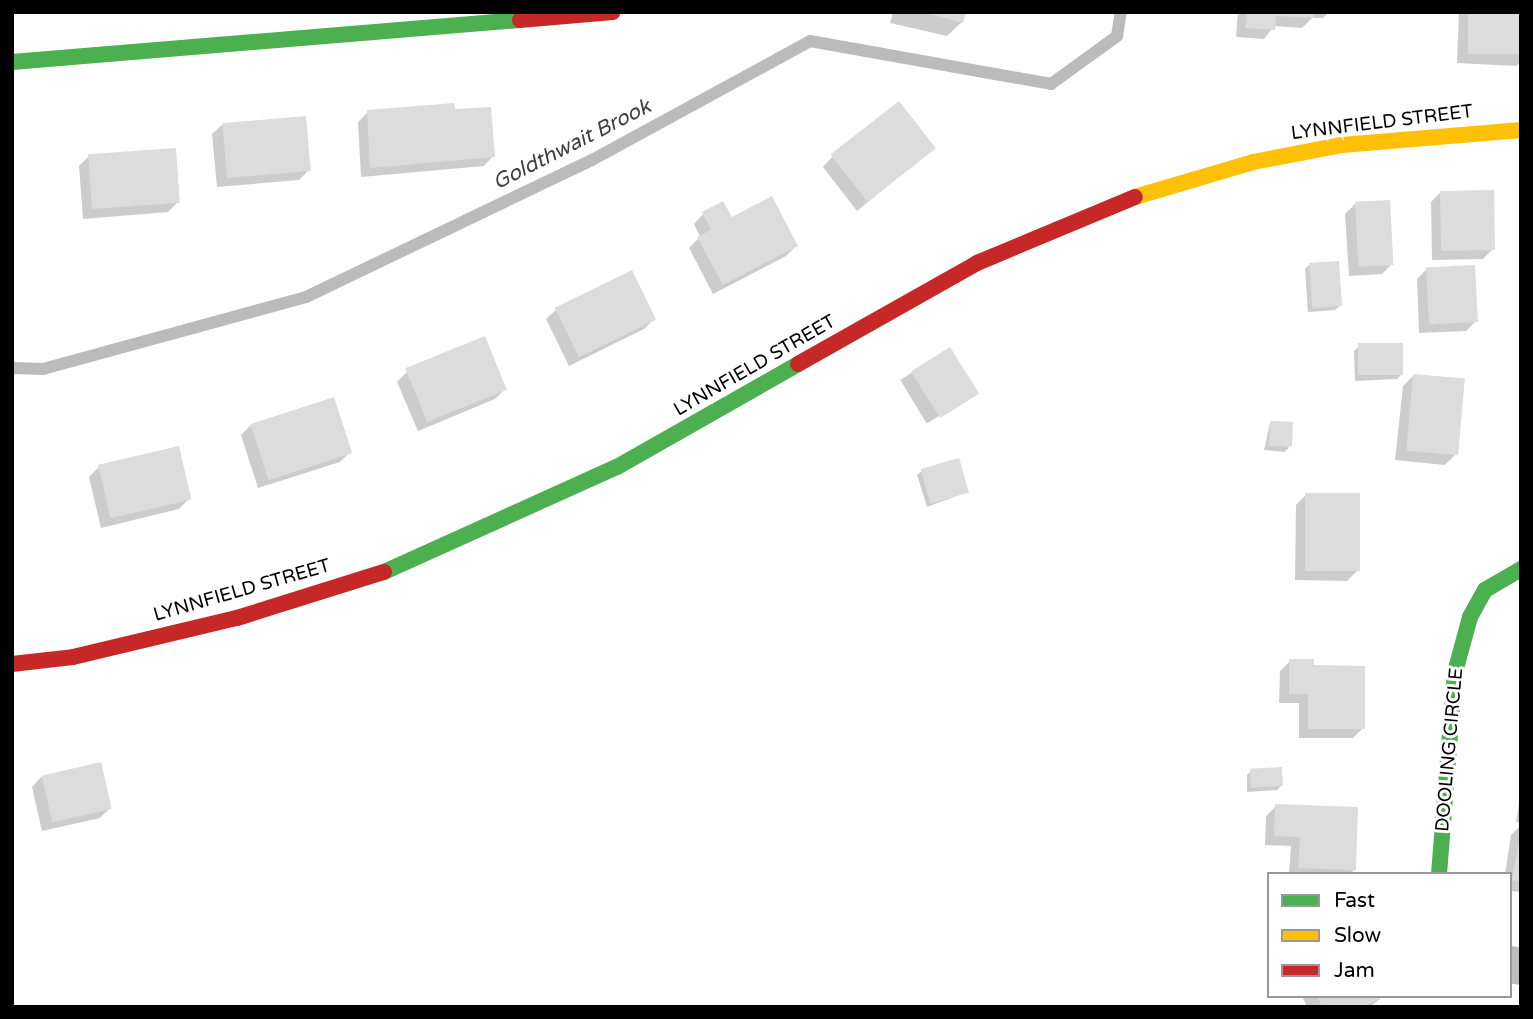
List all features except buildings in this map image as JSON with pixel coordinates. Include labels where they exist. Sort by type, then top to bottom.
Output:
[{"type":"main road","points":[[12,62],[613,12]]},
{"type":"main road","name":"LYNNFIELD STREET","points":[[12,664],[74,657],[237,618],[386,571],[617,467],[977,263],[1106,205],[1253,162],[1342,145],[1521,130]]},
{"type":"main road","name":"DOOLING CIRCLE","points":[[1439,872],[1455,672],[1470,617],[1485,590],[1521,569]]},
{"type":"waterway","name":"Goldthwait Brook","points":[[12,368],[43,369],[306,297],[592,160],[810,41],[1051,84],[1117,36],[1121,12]]},
{"type":"traffic: fast","points":[[12,62],[520,20]]},
{"type":"traffic: fast","points":[[384,572],[617,467],[798,364]]},
{"type":"traffic: fast","points":[[1439,872],[1455,672],[1470,617],[1485,590],[1521,569]]},
{"type":"traffic: slow","points":[[1135,197],[1253,162],[1342,145],[1521,130]]},
{"type":"traffic: jam","points":[[520,20],[613,12]]},
{"type":"traffic: jam","points":[[798,364],[977,263],[1135,197]]},
{"type":"traffic: jam","points":[[12,664],[73,657],[237,618],[384,572]]}]
